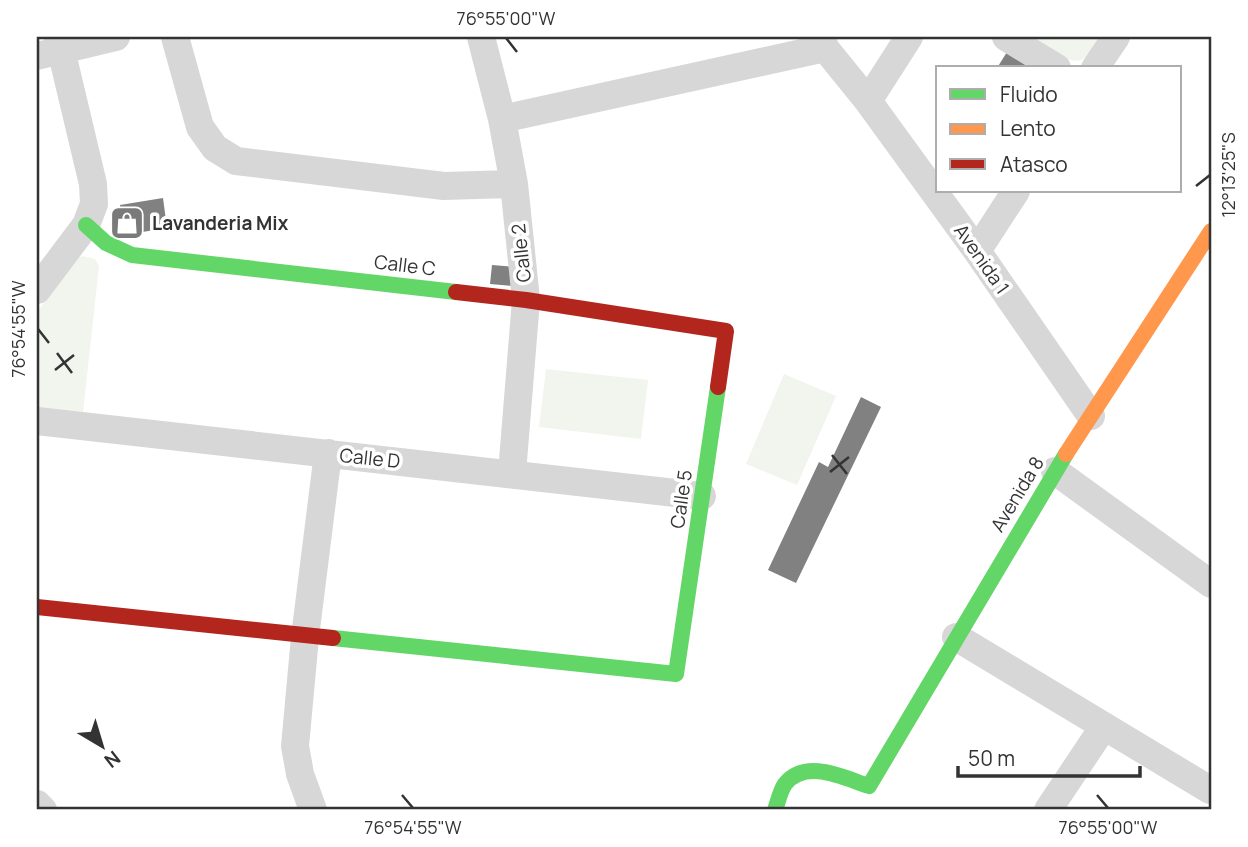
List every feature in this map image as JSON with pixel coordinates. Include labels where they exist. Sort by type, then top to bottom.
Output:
[{"type":"street","points":[[37,290],[86,225],[94,204],[93,184],[52,47],[116,37]]},
{"type":"street","points":[[175,37],[200,127],[215,148],[236,161],[444,186],[514,184]]},
{"type":"street","name":"Calle 2","points":[[481,37],[502,119],[514,184],[526,300],[512,473]]},
{"type":"street","points":[[868,101],[909,37]]},
{"type":"street","points":[[1006,37],[1054,66]]},
{"type":"street","points":[[1097,66],[1116,37]]},
{"type":"street","points":[[502,119],[824,42]]},
{"type":"street","name":"Avenida 1","points":[[824,42],[977,251],[1091,416]]},
{"type":"street","points":[[977,251],[1015,192]]},
{"type":"street","name":"Calle C","points":[[86,225],[106,243],[132,255],[526,300],[726,331]]},
{"type":"street","name":"Avenida 8","points":[[775,810],[784,785],[798,771],[816,769],[869,786],[1055,471],[1211,230]]},
{"type":"street","name":"Calle 5","points":[[304,637],[677,674],[726,331]]},
{"type":"street","name":"Calle D","points":[[37,421],[702,496]]},
{"type":"street","points":[[313,810],[300,774],[295,746],[304,637],[328,453]]},
{"type":"street","points":[[1055,471],[1207,573]]},
{"type":"street","points":[[37,607],[304,637]]},
{"type":"street","points":[[956,637],[1104,726],[1209,796]]},
{"type":"street","points":[[1048,810],[1104,726]]},
{"type":"street","points":[[37,804],[43,810]]},
{"type":"shaded area","points":[[1029,37],[1099,37],[1086,56],[1075,61],[1054,53]]},
{"type":"shaded area","points":[[83,256],[95,259],[99,266],[83,412],[37,409],[37,312],[77,258]]},
{"type":"shaded area","points":[[546,369],[648,380],[641,439],[539,427]]},
{"type":"shaded area","points":[[784,374],[836,396],[797,485],[746,464]]},
{"type":"building","points":[[1007,52],[1031,66],[998,66]]},
{"type":"building","points":[[163,198],[167,228],[124,235],[120,205]]},
{"type":"building","points":[[492,265],[515,267],[513,286],[490,284]]},
{"type":"building","points":[[861,397],[881,407],[796,583],[768,570],[819,462],[828,467]]},
{"type":"traffic: fast","points":[[86,225],[106,243],[132,255],[456,292]]},
{"type":"traffic: fast","points":[[333,638],[676,674],[718,387]]},
{"type":"traffic: fast","points":[[775,810],[785,784],[803,772],[825,772],[869,786],[1066,454]]},
{"type":"traffic: slow","points":[[1066,454],[1211,231]]},
{"type":"traffic: jam","points":[[456,292],[726,331],[718,387]]},
{"type":"traffic: jam","points":[[37,607],[333,638]]},
{"type":"place","name":"Lavanderia Mix","points":[[127,223]]}]
